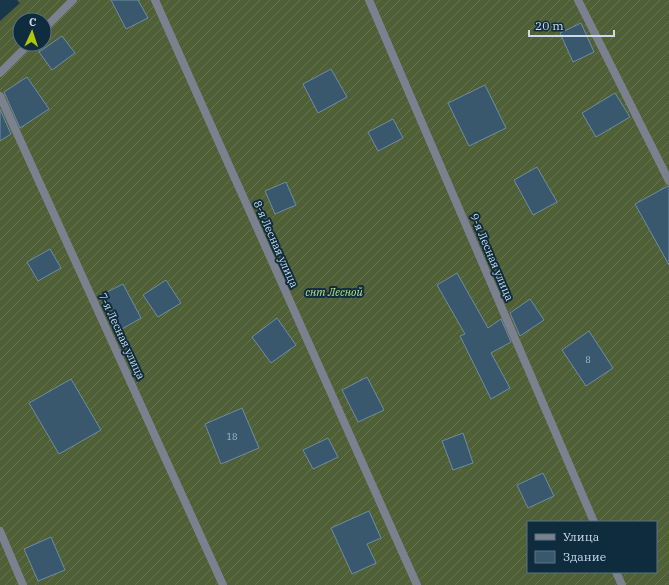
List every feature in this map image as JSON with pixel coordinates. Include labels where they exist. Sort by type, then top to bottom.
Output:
[{"type":"street","points":[[52,21],[73,0]]},
{"type":"street","name":"8-я Лесная улица","points":[[155,0],[416,585]]},
{"type":"street","name":"9-я Лесная улица","points":[[369,0],[594,521]]},
{"type":"street","points":[[578,0],[669,181]]},
{"type":"street","points":[[0,73],[21,52]]},
{"type":"street","name":"7-я Лесная улица","points":[[0,96],[223,585]]},
{"type":"street","points":[[0,531],[23,585]]},
{"type":"street","points":[[616,573],[622,585]]},
{"type":"green space","name":"снт Лесной","points":[[17,0],[669,0],[669,585],[0,585],[0,21],[20,3]]},
{"type":"building","points":[[111,0],[138,0],[148,18],[126,29]]},
{"type":"building","points":[[581,23],[594,52],[573,62],[560,33]]},
{"type":"building","points":[[62,36],[75,53],[52,70],[39,52],[52,52],[52,43]]},
{"type":"building","points":[[331,69],[347,97],[318,113],[303,84]]},
{"type":"building","points":[[27,77],[49,109],[20,128],[4,92]]},
{"type":"building","points":[[485,85],[506,128],[469,146],[448,103]]},
{"type":"building","points":[[615,93],[630,117],[596,137],[582,113]]},
{"type":"building","points":[[0,109],[11,134],[0,141]]},
{"type":"building","points":[[393,119],[403,138],[378,151],[368,132]]},
{"type":"building","points":[[537,167],[557,202],[533,215],[514,180]]},
{"type":"building","points":[[286,182],[296,205],[275,214],[265,191]]},
{"type":"building","points":[[669,186],[669,265],[635,204]]},
{"type":"building","points":[[50,249],[61,268],[38,281],[27,262]]},
{"type":"building","points":[[457,273],[488,328],[501,319],[511,342],[491,353],[510,388],[491,399],[460,336],[465,334],[437,285]]},
{"type":"building","points":[[166,280],[181,303],[158,317],[143,295]]},
{"type":"building","points":[[123,284],[141,318],[122,329],[103,294]]},
{"type":"building","points":[[530,299],[544,320],[520,336],[510,313]]},
{"type":"building","points":[[277,318],[296,345],[271,363],[252,337]]},
{"type":"building","points":[[589,331],[613,368],[586,386],[562,350]]},
{"type":"building","points":[[367,377],[384,410],[358,422],[342,390]]},
{"type":"building","points":[[71,379],[101,430],[59,454],[29,403]]},
{"type":"building","points":[[242,408],[259,448],[221,464],[205,424]]},
{"type":"building","points":[[463,433],[473,463],[453,470],[442,441]]},
{"type":"building","points":[[328,438],[338,457],[313,469],[303,450]]},
{"type":"building","points":[[543,473],[554,496],[528,508],[517,485]]},
{"type":"building","points":[[369,511],[381,538],[367,544],[376,563],[352,574],[331,528]]},
{"type":"building","points":[[51,537],[65,570],[38,581],[24,549]]}]
